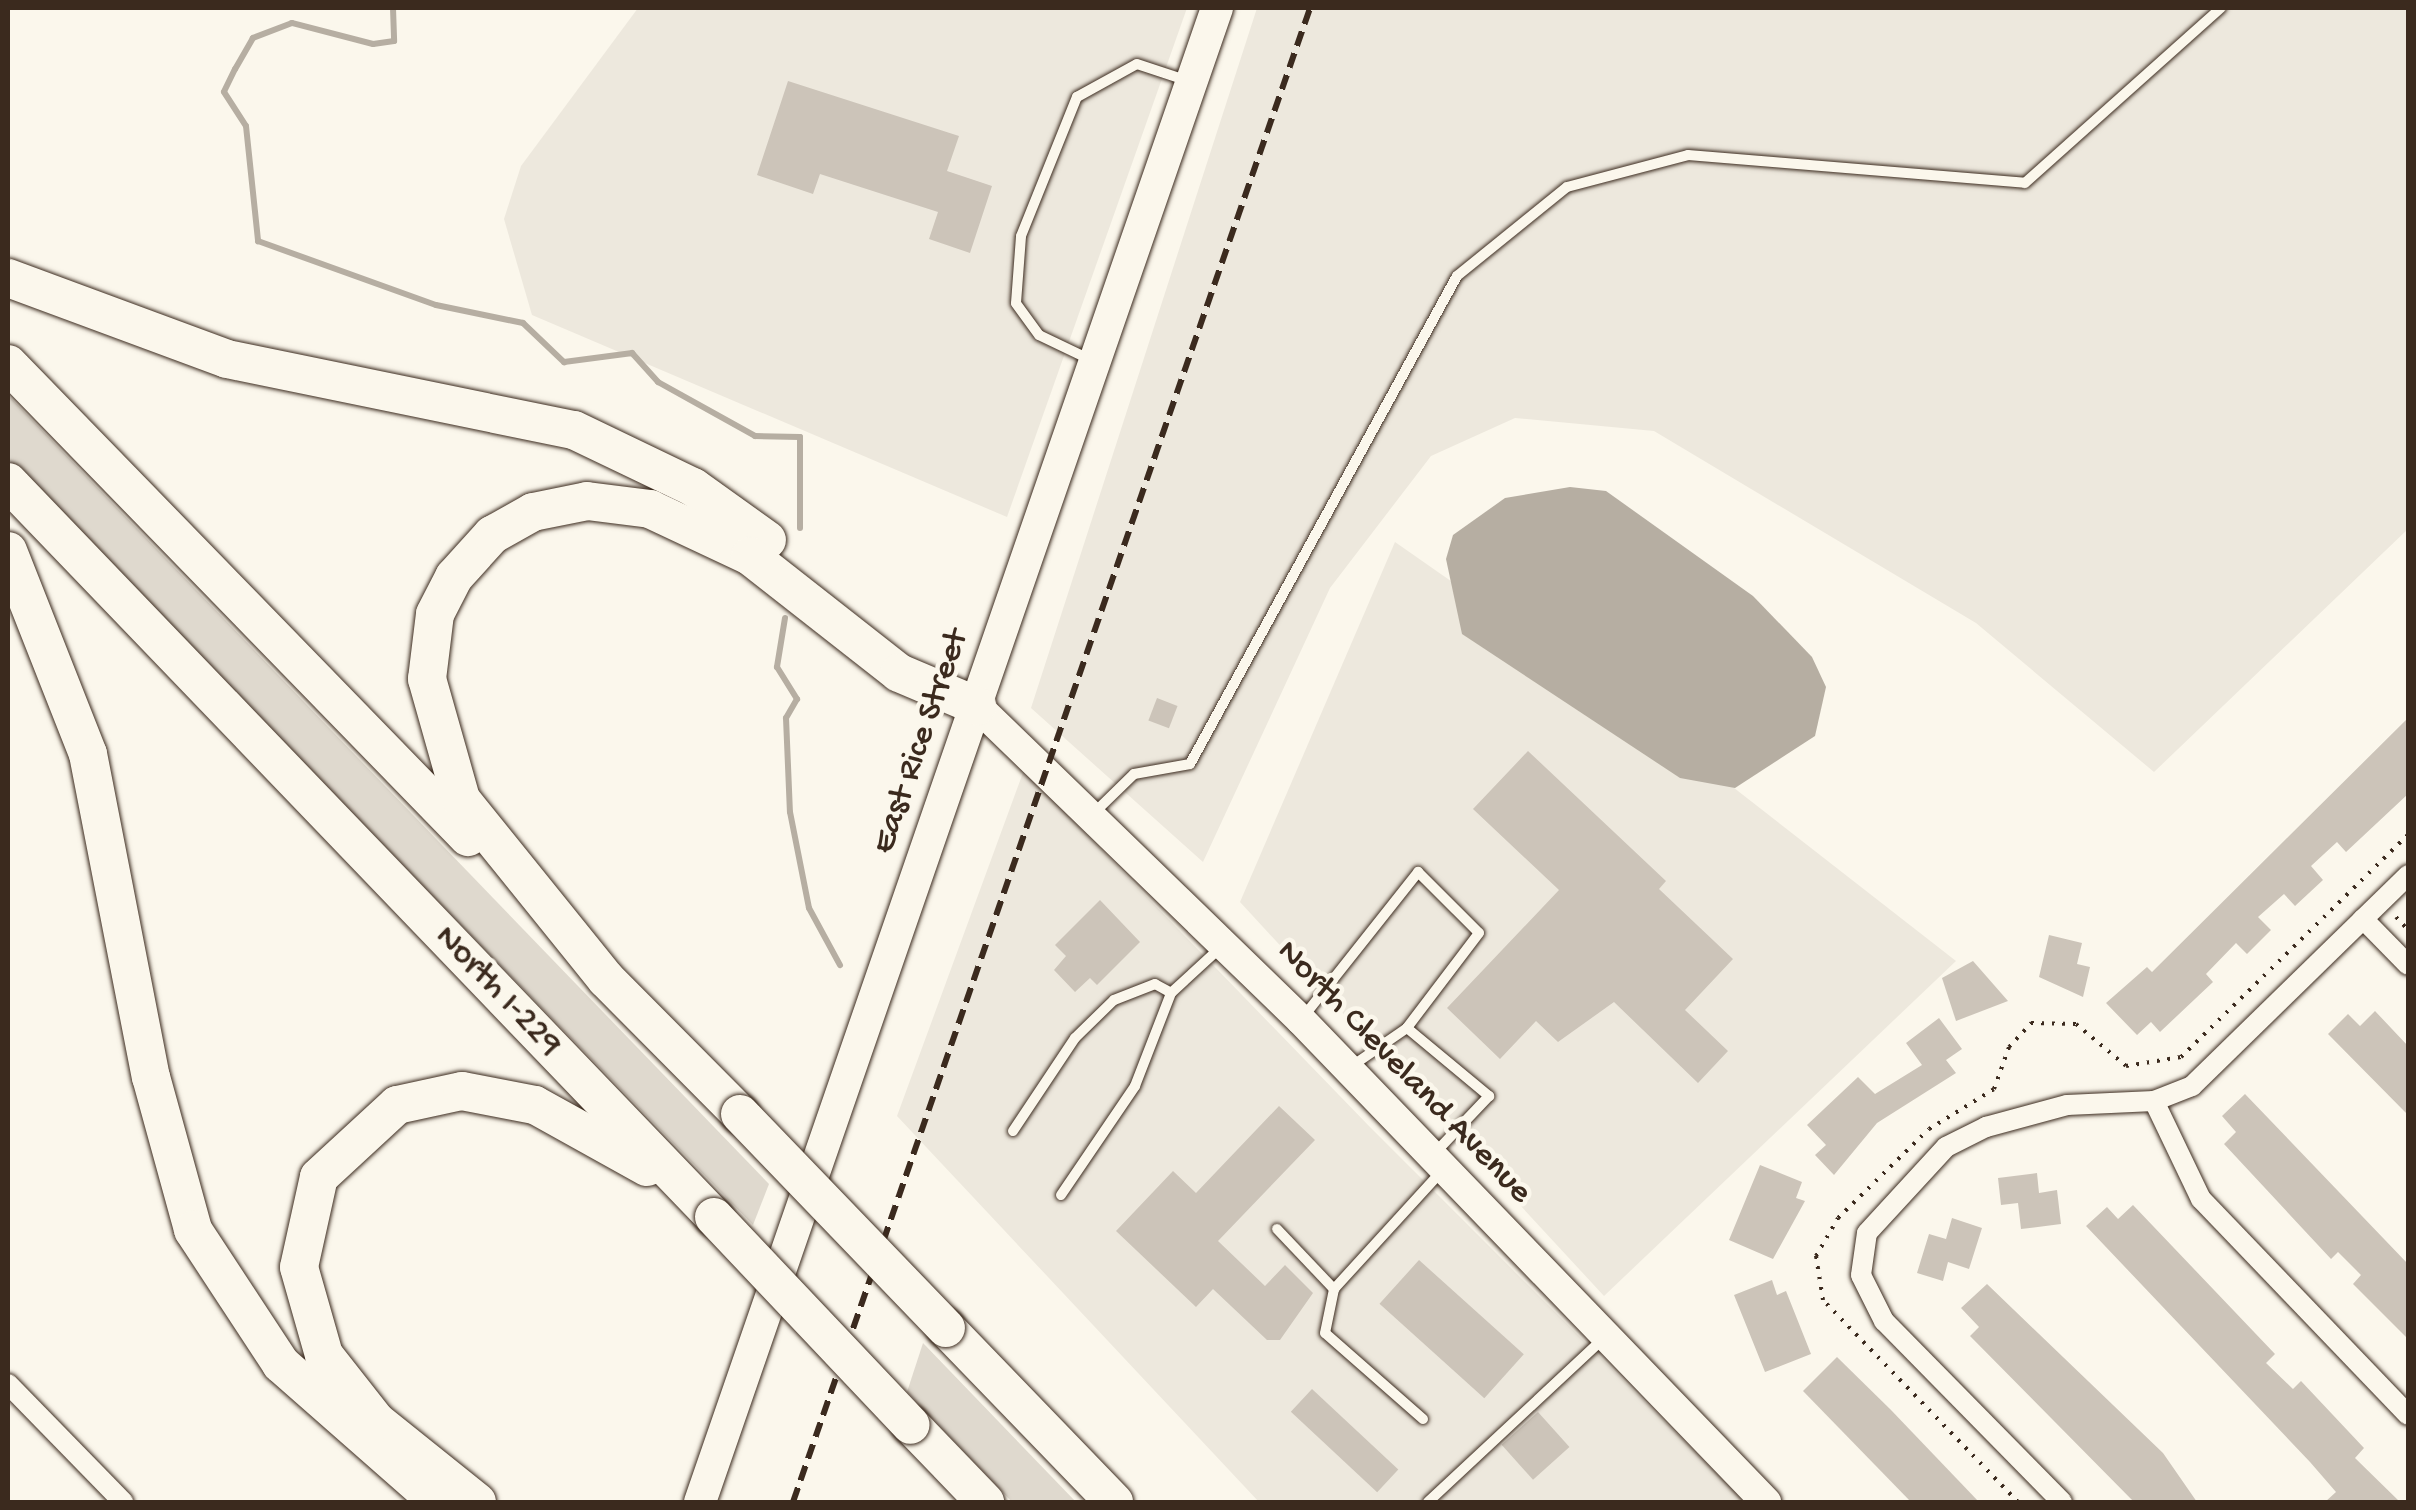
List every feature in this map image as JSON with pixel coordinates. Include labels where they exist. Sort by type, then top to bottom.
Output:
[{"type":"highway","points":[[8,278],[208,354],[515,414],[628,452],[738,518],[977,706]]},
{"type":"highway","points":[[8,364],[1114,1502]]},
{"type":"highway","name":"North I-229","points":[[8,482],[985,1502]]},
{"type":"highway","points":[[606,979],[461,799],[430,714],[435,614],[492,535],[534,512],[587,501],[676,516],[750,556],[899,673],[977,706]]},
{"type":"highway","points":[[8,551],[88,754],[151,1076],[193,1230],[282,1364],[438,1502]]},
{"type":"highway","points":[[477,1502],[376,1422],[313,1328],[300,1241],[334,1154],[397,1105],[462,1091],[499,1094],[578,1124],[703,1206]]},
{"type":"main road","name":"East Rice Street","points":[[700,1502],[1217,8]]},
{"type":"street","name":"North Cleveland Avenue","points":[[977,706],[1094,813],[1301,1020],[1766,1502]]},
{"type":"street","points":[[2062,1502],[1884,1322],[1862,1274],[1867,1233],[1946,1147],[2067,1105],[2154,1101],[2192,1086],[2408,875]]},
{"type":"street","points":[[2363,919],[2408,966]]},
{"type":"street","points":[[2154,1101],[2201,1199],[2408,1414]]},
{"type":"street","points":[[8,1384],[123,1502]]},
{"type":"lane","points":[[1094,813],[1134,774],[1190,764],[1457,276],[1567,187],[1688,155],[2024,183],[2222,8]]},
{"type":"lane","points":[[1094,361],[1039,335],[1016,303],[1021,236],[1078,98],[1136,64],[1191,82]]},
{"type":"lane","points":[[1301,1020],[1418,872],[1479,933],[1407,1028],[1348,1068]]},
{"type":"lane","points":[[1061,1195],[1135,1086],[1172,994],[1224,944]]},
{"type":"lane","points":[[1013,1131],[1074,1038],[1114,1000],[1155,984],[1172,994]]},
{"type":"lane","points":[[1407,1028],[1427,1036],[1489,1096],[1334,1289],[1324,1333],[1423,1419]]},
{"type":"lane","points":[[1276,1229],[1334,1289]]},
{"type":"lane","points":[[1428,1502],[1606,1336]]},
{"type":"path","points":[[2018,1502],[1822,1300],[1816,1256],[1838,1218],[1929,1128],[1994,1089],[2009,1047],[2031,1023],[2076,1024],[2126,1066],[2181,1056],[2408,835]]},
{"type":"path","points":[[2396,917],[2408,930]]},
{"type":"shaded area","points":[[638,8],[1187,8],[1007,517],[532,315],[504,219],[521,166]]},
{"type":"shaded area","points":[[1257,8],[2408,8],[2408,529],[2154,772],[1976,623],[1654,431],[1515,418],[1431,456],[1330,588],[1203,862],[1031,708]]},
{"type":"shaded area","points":[[8,395],[769,1184],[753,1225],[8,459]]},
{"type":"shaded area","points":[[1570,487],[1606,491],[1753,596],[1812,657],[1826,687],[1815,736],[1735,788],[1680,778],[1462,634],[1446,559],[1453,535],[1505,498]]},
{"type":"shaded area","points":[[1395,542],[1620,699],[1956,961],[1604,1296],[1240,902]]},
{"type":"shaded area","points":[[1024,770],[1368,1125],[1745,1502],[1259,1502],[897,1116]]},
{"type":"shaded area","points":[[923,1343],[1076,1502],[1012,1502],[907,1392]]},
{"type":"building","points":[[788,81],[959,136],[947,171],[992,186],[970,253],[929,239],[938,212],[820,174],[813,194],[757,175]]},
{"type":"building","points":[[1157,698],[1178,706],[1169,728],[1148,720]]},
{"type":"building","points":[[2408,718],[2408,794],[2346,852],[2337,842],[2311,866],[2323,880],[2295,906],[2284,894],[2258,917],[2271,930],[2247,954],[2236,943],[2206,974],[2213,982],[2160,1032],[2151,1022],[2137,1035],[2106,1003],[2147,967],[2152,972]]},
{"type":"building","points":[[1528,751],[1666,881],[1659,889],[1733,959],[1685,1010],[1728,1051],[1698,1083],[1614,1002],[1558,1042],[1536,1021],[1500,1059],[1447,1008],[1559,890],[1473,809]]},
{"type":"building","points":[[1100,900],[1140,942],[1097,985],[1090,978],[1075,992],[1054,970],[1066,956],[1055,945]]},
{"type":"building","points":[[2049,935],[2082,943],[2077,964],[2090,967],[2083,997],[2039,977]]},
{"type":"building","points":[[1973,961],[2008,1001],[1956,1021],[1942,978]]},
{"type":"building","points":[[2375,1011],[2408,1046],[2408,1115],[2328,1034],[2348,1014],[2360,1026]]},
{"type":"building","points":[[1939,1018],[1962,1049],[1946,1060],[1956,1073],[1877,1123],[1834,1175],[1815,1155],[1826,1145],[1807,1125],[1858,1077],[1875,1094],[1922,1065],[1906,1043]]},
{"type":"building","points":[[2245,1094],[2408,1264],[2408,1339],[2353,1284],[2361,1275],[2338,1252],[2331,1259],[2224,1144],[2236,1132],[2222,1116]]},
{"type":"building","points":[[1279,1106],[1315,1140],[1218,1241],[1265,1286],[1285,1265],[1313,1293],[1280,1340],[1267,1340],[1213,1289],[1196,1307],[1116,1231],[1173,1171],[1196,1193]]},
{"type":"building","points":[[1760,1165],[1802,1182],[1796,1198],[1805,1201],[1773,1259],[1729,1240]]},
{"type":"building","points":[[2037,1173],[2039,1193],[2057,1190],[2061,1224],[2021,1229],[2018,1203],[2001,1205],[1998,1178]]},
{"type":"building","points":[[2133,1205],[2275,1354],[2266,1363],[2293,1389],[2301,1381],[2364,1448],[2355,1458],[2400,1502],[2325,1502],[2336,1492],[2086,1226],[2107,1207],[2118,1219]]},
{"type":"building","points":[[1952,1218],[1982,1228],[1969,1269],[1948,1262],[1943,1281],[1917,1273],[1929,1234],[1946,1239]]},
{"type":"building","points":[[1419,1260],[1524,1354],[1484,1398],[1380,1304]]},
{"type":"building","points":[[1772,1280],[1777,1295],[1786,1291],[1811,1354],[1765,1372],[1734,1295]]},
{"type":"building","points":[[1987,1284],[2163,1453],[2197,1502],[2134,1502],[1970,1336],[1979,1327],[1961,1308]]},
{"type":"building","points":[[1837,1357],[1979,1502],[1911,1502],[1803,1391]]},
{"type":"building","points":[[1312,1389],[1398,1469],[1377,1492],[1291,1412]]},
{"type":"building","points":[[1538,1412],[1569,1447],[1533,1480],[1502,1445]]},
{"type":"waterway","points":[[393,8],[394,41],[373,44],[292,23],[253,38],[235,69],[224,92],[246,126],[258,241],[436,305],[523,323],[564,362],[632,353],[658,382],[755,436],[800,437],[800,528]]},
{"type":"waterway","points":[[785,618],[777,667],[797,699],[786,718],[790,812],[809,908],[840,965]]},
{"type":"railway","points":[[793,1502],[1310,8]]}]
